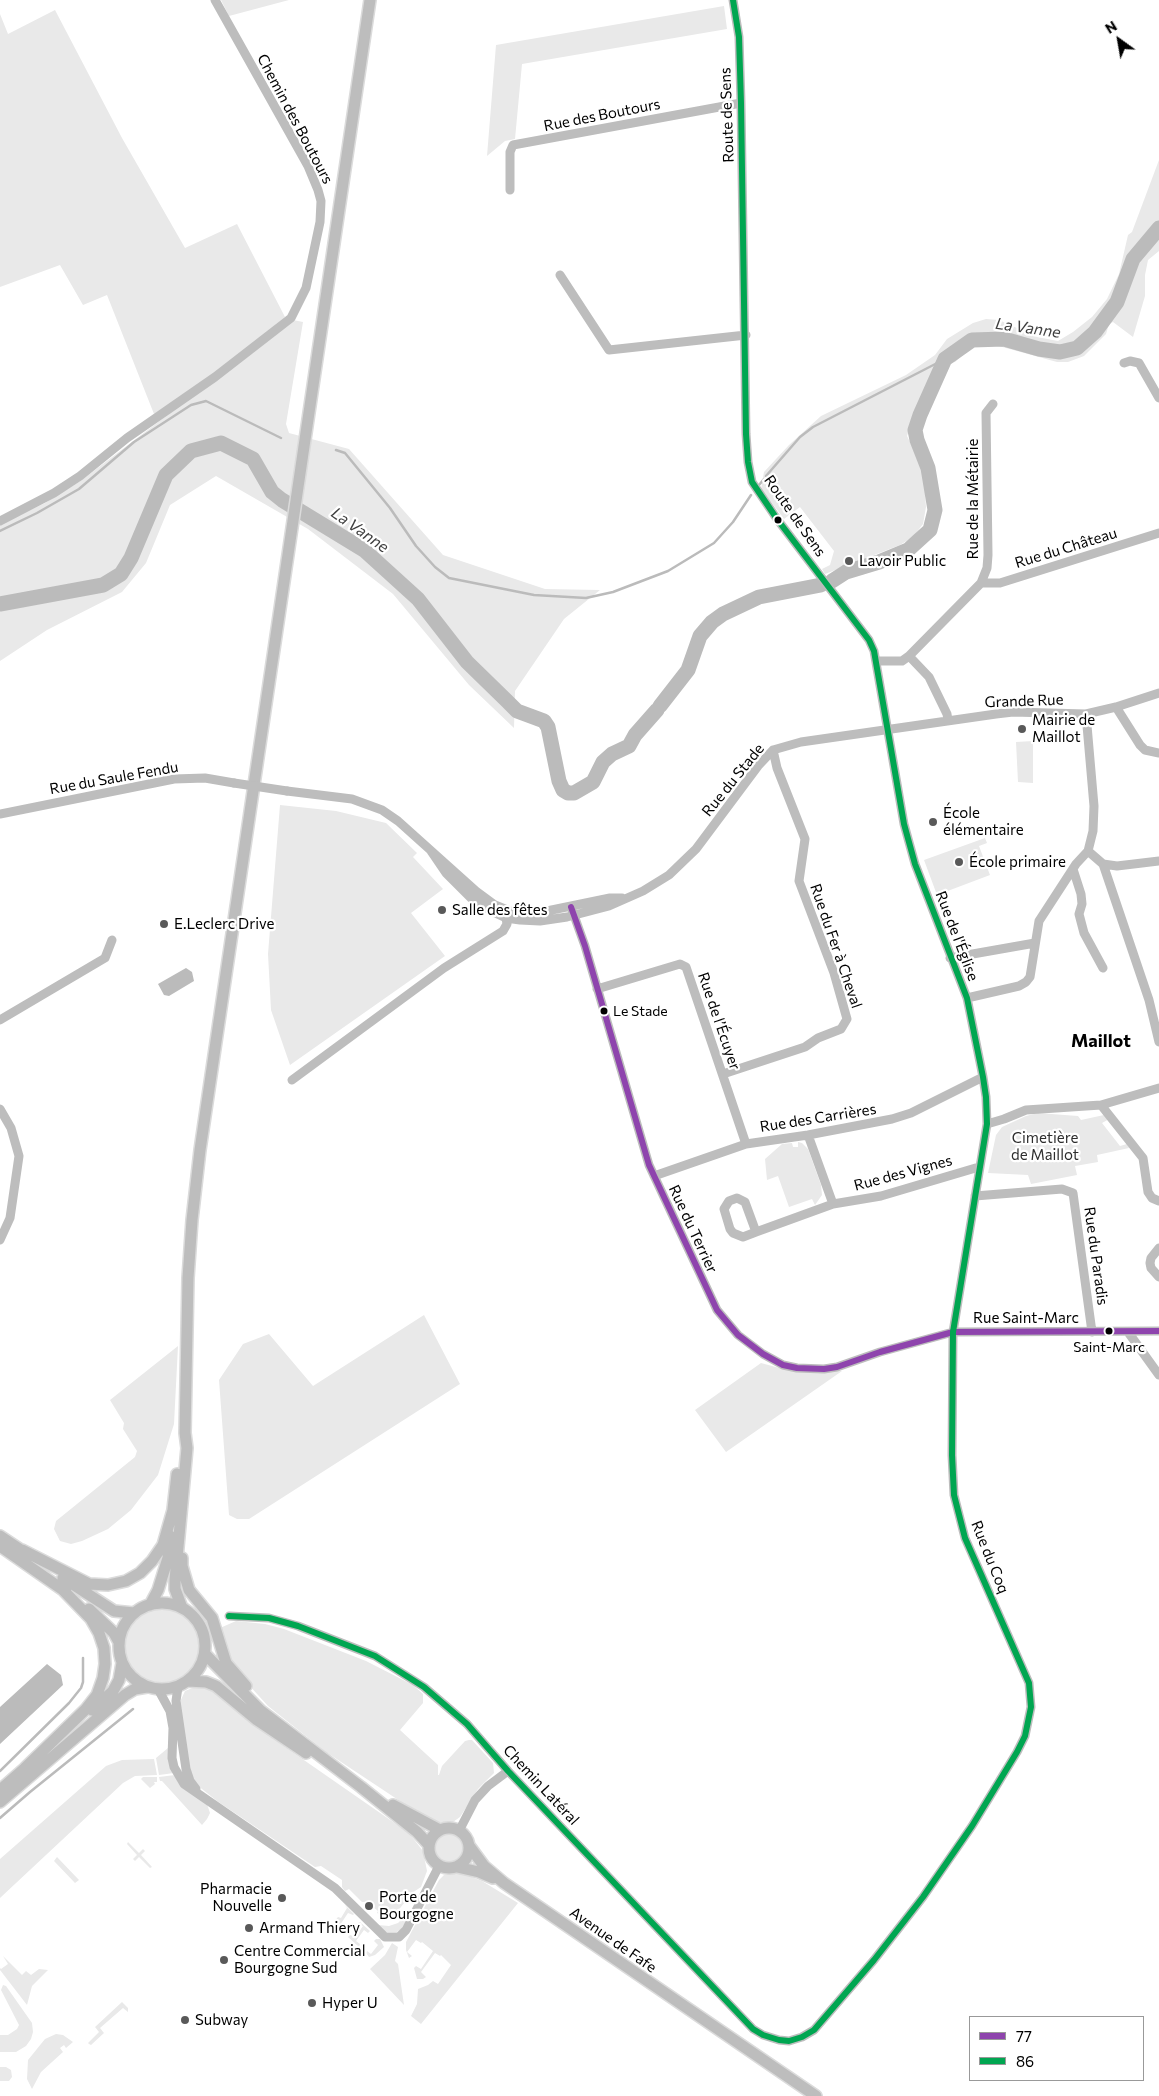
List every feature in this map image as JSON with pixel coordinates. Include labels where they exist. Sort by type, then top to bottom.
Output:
[{"type":"main road","points":[[182,1608],[175,1589],[177,1514],[180,1450],[185,1433],[188,1278],[199,1158],[370,0]]},
{"type":"main road","points":[[22,1550],[89,1584],[108,1585],[126,1581],[140,1573],[152,1561],[163,1545],[177,1514]]},
{"type":"main road","points":[[150,1605],[158,1590],[168,1558],[177,1514]]},
{"type":"main road","points":[[177,1514],[185,1579],[189,1590],[212,1618],[226,1663],[294,1736]]},
{"type":"main road","points":[[0,1536],[104,1606],[114,1611],[134,1613]]},
{"type":"main road","points":[[0,1546],[92,1611],[114,1633],[119,1642],[122,1663],[119,1680],[113,1691],[0,1790]]},
{"type":"main road","points":[[25,1768],[86,1709],[97,1695],[103,1678],[105,1664],[104,1648],[99,1633],[91,1619],[62,1589]]},
{"type":"main road","points":[[119,1642],[124,1626],[134,1613],[150,1605],[166,1603],[182,1608],[193,1616],[201,1628],[205,1641],[205,1654],[199,1669],[183,1684]]},
{"type":"main road","points":[[205,1654],[260,1710],[344,1775]]},
{"type":"main road","points":[[122,1663],[133,1678],[152,1688]]},
{"type":"main road","points":[[0,1802],[125,1695],[135,1689],[206,1682],[216,1686],[249,1714],[289,1743],[362,1787],[440,1830]]},
{"type":"main road","points":[[362,1787],[417,1832],[429,1845],[431,1857],[439,1866],[451,1869],[457,1867],[467,1859],[470,1847],[468,1840],[460,1831],[453,1828],[440,1830],[435,1834],[429,1845]]},
{"type":"main road","name":"Avenue de Fafe","points":[[470,1847],[484,1866],[504,1883],[816,2096]]},
{"type":"main road","name":"Avenue de Fafe","points":[[457,1867],[479,1872],[504,1883]]},
{"type":"street","name":"Chemin des Boutours","points":[[0,521],[54,493],[80,476],[127,438],[215,377],[291,318],[306,288],[320,222],[320,201],[308,166],[215,0]]},
{"type":"street","name":"Route de Sens","points":[[733,0],[738,37],[741,103],[746,434],[752,482],[869,640],[877,660],[887,728]]},
{"type":"street","name":"Rue des Boutours","points":[[510,190],[510,152],[513,145],[741,103]]},
{"type":"street","points":[[560,275],[609,350],[746,335]]},
{"type":"street","points":[[1124,363],[1130,361],[1139,363],[1159,398]]},
{"type":"street","name":"Rue de la Métairie","points":[[909,656],[981,583],[987,568],[986,413],[993,404]]},
{"type":"street","name":"Rue du Château","points":[[981,583],[1000,583],[1159,533]]},
{"type":"street","points":[[877,660],[902,661],[909,656],[929,677],[947,714],[948,720]]},
{"type":"street","name":"Grande Rue","points":[[887,728],[1013,712],[1086,714],[1116,707],[1159,693]]},
{"type":"street","points":[[1116,707],[1140,745],[1145,750],[1159,753]]},
{"type":"street","points":[[967,998],[1019,986],[1026,982],[1030,977],[1039,921],[1073,869],[1088,851],[1093,831],[1094,806],[1086,714]]},
{"type":"street","name":"Rue du Stade","points":[[287,791],[352,799],[382,810],[398,821],[430,851],[446,872],[472,900],[508,914],[540,921],[572,911],[609,906],[659,882],[687,859],[758,766],[773,750],[801,742],[887,728]]},
{"type":"street","name":"Rue de l'Église","points":[[887,728],[904,824],[914,864],[967,998],[986,1097],[987,1124],[953,1332]]},
{"type":"street","name":"Rue du Fer à Cheval","points":[[723,1074],[805,1047],[818,1038],[838,1031],[847,1019],[834,973],[799,881],[805,839],[777,768],[773,750]]},
{"type":"street","name":"Rue du Saule Fendu","points":[[0,814],[174,779],[205,778],[287,791]]},
{"type":"street","points":[[1088,851],[1103,864],[1149,1000],[1159,1042]]},
{"type":"street","points":[[1103,864],[1117,866],[1159,861]]},
{"type":"street","points":[[1073,869],[1081,894],[1082,904],[1079,914],[1084,933],[1103,968]]},
{"type":"street","name":"Rue du Terrier","points":[[572,911],[654,1176],[717,1310],[738,1335],[772,1360],[797,1368],[837,1367],[880,1352],[953,1332]]},
{"type":"street","points":[[292,1080],[444,968],[503,931],[507,924],[508,914]]},
{"type":"street","points":[[0,1020],[105,958],[112,940]]},
{"type":"street","points":[[950,958],[1035,943]]},
{"type":"street","name":"Rue de l’Écuyer","points":[[597,988],[684,964],[689,972],[746,1144]]},
{"type":"street","name":"Rue des Carrières","points":[[654,1176],[746,1144],[872,1124],[911,1113],[983,1077]]},
{"type":"street","points":[[987,1124],[1026,1110],[1101,1105],[1159,1088]]},
{"type":"street","points":[[1101,1105],[1143,1158],[1148,1192],[1152,1198],[1159,1201]]},
{"type":"street","points":[[0,1109],[11,1128],[20,1156],[10,1218],[0,1240]]},
{"type":"street","points":[[808,1135],[833,1204]]},
{"type":"street","name":"Rue des Vignes","points":[[756,1232],[745,1202],[737,1198],[729,1201],[724,1209],[730,1229],[733,1234],[743,1237],[833,1204],[881,1196],[980,1167]]},
{"type":"street","name":"Rue du Paradis","points":[[975,1196],[1062,1188],[1073,1193],[1092,1332]]},
{"type":"street","points":[[1159,1248],[1151,1258],[1150,1263],[1151,1268],[1159,1277]]},
{"type":"street","name":"Rue Saint-Marc","points":[[953,1332],[1159,1331]]},
{"type":"street","name":"Rue du Coq","points":[[789,2041],[802,2037],[814,2030],[874,1960],[923,1897],[972,1826],[1018,1752],[1029,1721],[1029,1683],[965,1538],[954,1495],[952,1455],[953,1332]]},
{"type":"street","points":[[1128,1332],[1159,1375]]},
{"type":"street","name":"Chemin Latéral","points":[[229,1616],[269,1618],[298,1626],[375,1656],[424,1687],[460,1718],[753,2029],[763,2035],[789,2041]]},
{"type":"street","points":[[183,1684],[176,1701],[187,1776],[192,1785],[206,1800]]},
{"type":"street","points":[[152,1688],[170,1711],[173,1728],[171,1740],[174,1767],[184,1784],[335,1888],[385,1938],[399,1937],[406,1930],[439,1866]]},
{"type":"street","points":[[460,1831],[475,1800],[488,1786],[508,1771]]},
{"type":"green space","points":[[221,0],[289,0],[229,16]]},
{"type":"green space","points":[[724,6],[727,29],[522,64],[515,139],[505,141],[487,156],[496,45]]},
{"type":"green space","points":[[55,10],[122,138],[185,248],[237,224],[285,317],[212,376],[154,414],[107,295],[83,305],[60,265],[0,287],[0,14],[8,34]]},
{"type":"green space","points":[[1159,160],[1159,251],[1148,260],[1145,275],[1145,296],[1133,337],[1113,322],[1109,324],[1106,334],[1084,356],[1068,362],[1057,362],[995,345],[971,348],[955,362],[938,366],[914,415],[907,436],[918,458],[924,479],[926,507],[923,524],[913,537],[900,545],[825,574],[822,569],[830,565],[834,551],[800,507],[784,519],[761,489],[764,472],[789,445],[821,416],[906,375],[935,355],[947,339],[973,323],[986,319],[999,320],[1037,337],[1058,341],[1092,317],[1107,299],[1119,274],[1128,235],[1132,232]]},
{"type":"green space","points":[[293,320],[303,322],[286,424],[289,433],[349,449],[443,555],[545,589],[600,590],[564,619],[515,691],[514,728],[469,685],[393,594],[308,529],[216,476],[170,505],[146,563],[122,592],[47,630],[0,661],[0,525],[45,503],[79,482]]},
{"type":"green space","points":[[1033,741],[1033,783],[1018,782],[1016,742]]},
{"type":"green space","points":[[280,805],[336,811],[386,823],[417,853],[413,857],[443,889],[411,913],[445,956],[290,1065],[271,1010],[268,954]]},
{"type":"green space","points":[[985,838],[987,843],[979,846],[990,875],[937,895],[924,860]]},
{"type":"green space","name":"Cimetière de Maillot","points":[[1038,1113],[1078,1116],[1081,1120],[1104,1115],[1111,1118],[1102,1123],[1120,1146],[1127,1144],[1129,1148],[1097,1155],[1098,1162],[1075,1166],[1077,1175],[1031,1184],[1028,1175],[988,1173],[996,1135],[1002,1127],[1026,1116]]},
{"type":"green space","points":[[798,1142],[808,1149],[821,1185],[822,1195],[815,1205],[812,1199],[789,1207],[778,1176],[767,1180],[765,1159],[782,1144],[792,1143],[793,1147],[798,1147]]},
{"type":"green space","points":[[424,1315],[460,1384],[249,1519],[237,1519],[229,1515],[219,1380],[243,1344],[269,1334],[313,1386]]},
{"type":"green space","points":[[178,1346],[174,1424],[158,1475],[131,1510],[108,1529],[71,1544],[60,1541],[54,1529],[56,1521],[135,1457],[137,1451],[123,1429],[124,1423],[110,1400]]},
{"type":"green space","points":[[761,1363],[783,1369],[842,1371],[726,1452],[695,1410]]},
{"type":"green space","points":[[162,1609],[177,1612],[189,1620],[197,1632],[200,1647],[197,1662],[189,1674],[177,1682],[162,1685],[147,1682],[135,1674],[127,1662],[124,1647],[127,1632],[135,1620],[147,1612]]},
{"type":"green space","points":[[236,1621],[265,1624],[284,1629],[366,1661],[413,1685],[423,1694],[423,1703],[400,1730],[438,1765],[438,1775],[442,1766],[465,1741],[469,1740],[472,1740],[493,1763],[494,1773],[478,1789],[460,1817],[453,1822],[437,1822],[424,1817],[326,1752],[268,1706],[229,1660],[220,1628]]},
{"type":"green space","points":[[197,1686],[210,1688],[222,1696],[252,1724],[409,1833],[423,1851],[427,1871],[421,1887],[412,1893],[397,1912],[388,1916],[377,1913],[378,1911],[367,1902],[362,1902],[349,1889],[345,1891],[342,1887],[342,1880],[321,1866],[315,1867],[217,1801],[197,1785],[191,1776],[180,1702],[185,1691]]},
{"type":"green space","points":[[168,1748],[174,1773],[159,1775],[156,1758]]},
{"type":"green space","points":[[154,1759],[157,1775],[135,1776],[123,1783],[0,1898],[0,1859],[106,1766],[122,1760]]},
{"type":"green space","points":[[175,1775],[207,1804],[210,1813],[202,1825],[160,1781],[159,1777]]},
{"type":"green space","points":[[143,1777],[157,1777],[157,1782],[154,1782],[155,1784],[150,1788],[141,1779]]},
{"type":"green space","points":[[450,1833],[461,1837],[465,1848],[461,1859],[450,1863],[439,1859],[435,1848],[439,1837]]},
{"type":"green space","points":[[128,1842],[139,1853],[143,1849],[145,1851],[141,1855],[152,1867],[150,1868],[139,1857],[135,1861],[133,1859],[137,1855],[127,1844]]},
{"type":"green space","points":[[57,1857],[79,1880],[75,1883],[54,1861]]},
{"type":"green space","points":[[459,1872],[482,1881],[518,1903],[421,2024],[411,2016],[417,2004],[418,1989],[433,1981],[438,1984],[451,1965],[441,1955],[435,1953],[421,1972],[426,1977],[417,1979],[414,1968],[416,1966],[421,1969],[433,1951],[422,1942],[416,1940],[407,1952],[412,1956],[409,1958],[406,1950],[406,1942],[439,1880],[444,1875]]},
{"type":"green space","points":[[344,1904],[354,1914],[348,1913],[340,1925],[344,1928],[343,1930],[334,1922],[338,1917],[341,1918],[347,1908]]},
{"type":"green space","points":[[409,1912],[411,1914],[397,1932],[384,1932],[378,1925],[389,1926],[398,1923]]},
{"type":"green space","points":[[360,1922],[370,1931],[368,1933],[364,1930],[356,1941],[360,1944],[359,1947],[348,1937],[350,1935],[355,1937],[363,1926],[358,1923]]},
{"type":"green space","points":[[380,1939],[384,1947],[375,1955],[369,1957],[366,1953],[367,1951],[371,1954],[378,1945],[374,1941]]},
{"type":"green space","points":[[392,1943],[398,1947],[395,1961],[398,1964],[404,2005],[370,1969],[385,1955]]},
{"type":"green space","points":[[3,1956],[22,1975],[26,1971],[31,1975],[39,1969],[48,1970],[32,1986],[27,2005],[0,1970],[0,1968],[8,1964]]},
{"type":"green space","points":[[3,1985],[6,1986],[32,2023],[33,2032],[31,2039],[26,2046],[16,2052],[0,2052],[0,2035],[8,2035],[17,2029],[19,2025],[1,1990]]},
{"type":"green space","points":[[122,2002],[128,2008],[128,2012],[123,2008],[100,2028],[104,2033],[91,2045],[89,2044],[99,2032],[95,2027]]},
{"type":"green space","points":[[56,2034],[63,2035],[73,2042],[66,2048],[64,2045],[60,2048],[63,2052],[41,2072],[32,2089],[27,2079],[28,2060],[45,2039]]},
{"type":"green space","points":[[0,2067],[6,2067],[11,2070],[12,2077],[9,2081],[0,2081]]},
{"type":"shaded area","points":[[186,968],[192,972],[194,981],[169,996],[164,995],[158,984]]},
{"type":"shaded area","points":[[47,1664],[61,1675],[63,1685],[0,1744],[0,1707]]},
{"type":"waterway","name":"La Vanne","points":[[832,581],[846,572],[879,562],[908,550],[930,530],[935,510],[928,468],[915,430],[945,359],[972,340],[1004,339],[1039,349],[1060,352],[1077,348],[1095,332],[1117,302],[1133,259],[1159,228]]},
{"type":"waterway","points":[[766,476],[800,437],[813,427],[945,359]]},
{"type":"waterway","points":[[0,531],[79,489],[134,442],[191,405],[206,401],[281,438]]},
{"type":"waterway","name":"La Vanne","points":[[0,604],[103,585],[121,574],[131,558],[166,475],[191,451],[221,443],[253,459],[272,492],[282,500],[364,550],[418,599],[467,662],[517,711],[544,721],[548,727],[559,781],[563,790],[568,793],[574,793],[593,782],[603,762],[612,754],[629,746],[635,735],[657,710]]},
{"type":"waterway","points":[[336,450],[345,453],[390,508],[416,546],[435,567],[449,578],[534,595],[586,598],[613,592],[668,571],[714,543],[733,522],[751,495]]},
{"type":"waterway","points":[[759,485],[764,479]]},
{"type":"waterway","name":"La Vanne","points":[[660,706],[688,670],[700,636],[712,622],[723,614],[759,597],[821,585]]},
{"type":"waterway","points":[[0,1771],[69,1703],[81,1688],[83,1682],[83,1658]]},
{"type":"waterway","points":[[0,1818],[133,1709]]},
{"type":"transit line","name":"86","points":[[229,1616],[269,1618],[298,1626],[375,1656],[424,1687],[467,1724],[508,1771],[753,2029],[763,2035],[779,2040],[789,2041],[802,2037],[814,2030],[874,1960],[923,1897],[972,1826],[1025,1736],[1031,1707],[1029,1683],[965,1538],[954,1495],[952,1455],[953,1332],[987,1124],[983,1077],[967,998],[915,864],[904,824],[874,651],[869,640],[777,519],[752,482],[746,434],[739,37],[733,0]]},
{"type":"transit line","name":"77","points":[[571,907],[585,946],[649,1165],[717,1310],[738,1335],[763,1354],[783,1365],[797,1368],[824,1369],[837,1367],[880,1352],[953,1332],[1159,1331]]},
{"type":"place","name":"Lavoir Public","points":[[849,561]]},
{"type":"place","name":"Mairie de Maillot","points":[[1022,729]]},
{"type":"place","name":"École élémentaire","points":[[933,822]]},
{"type":"place","name":"École primaire","points":[[959,862]]},
{"type":"place","name":"Salle des fêtes","points":[[442,910]]},
{"type":"place","name":"E.Leclerc Drive","points":[[164,924]]},
{"type":"place","name":"Le Stade","points":[[604,1011]]},
{"type":"place","name":"Saint-Marc","points":[[1109,1331]]},
{"type":"place","name":"Pharmacie Nouvelle","points":[[282,1898]]},
{"type":"place","name":"Porte de Bourgogne","points":[[369,1906]]},
{"type":"place","name":"Armand Thiery","points":[[249,1928]]},
{"type":"place","name":"Centre Commercial Bourgogne Sud","points":[[224,1960]]},
{"type":"place","name":"Hyper U","points":[[312,2003]]},
{"type":"place","name":"Subway","points":[[185,2020]]},
{"type":"district","name":"Maillot","points":[[1101,1041]]}]
